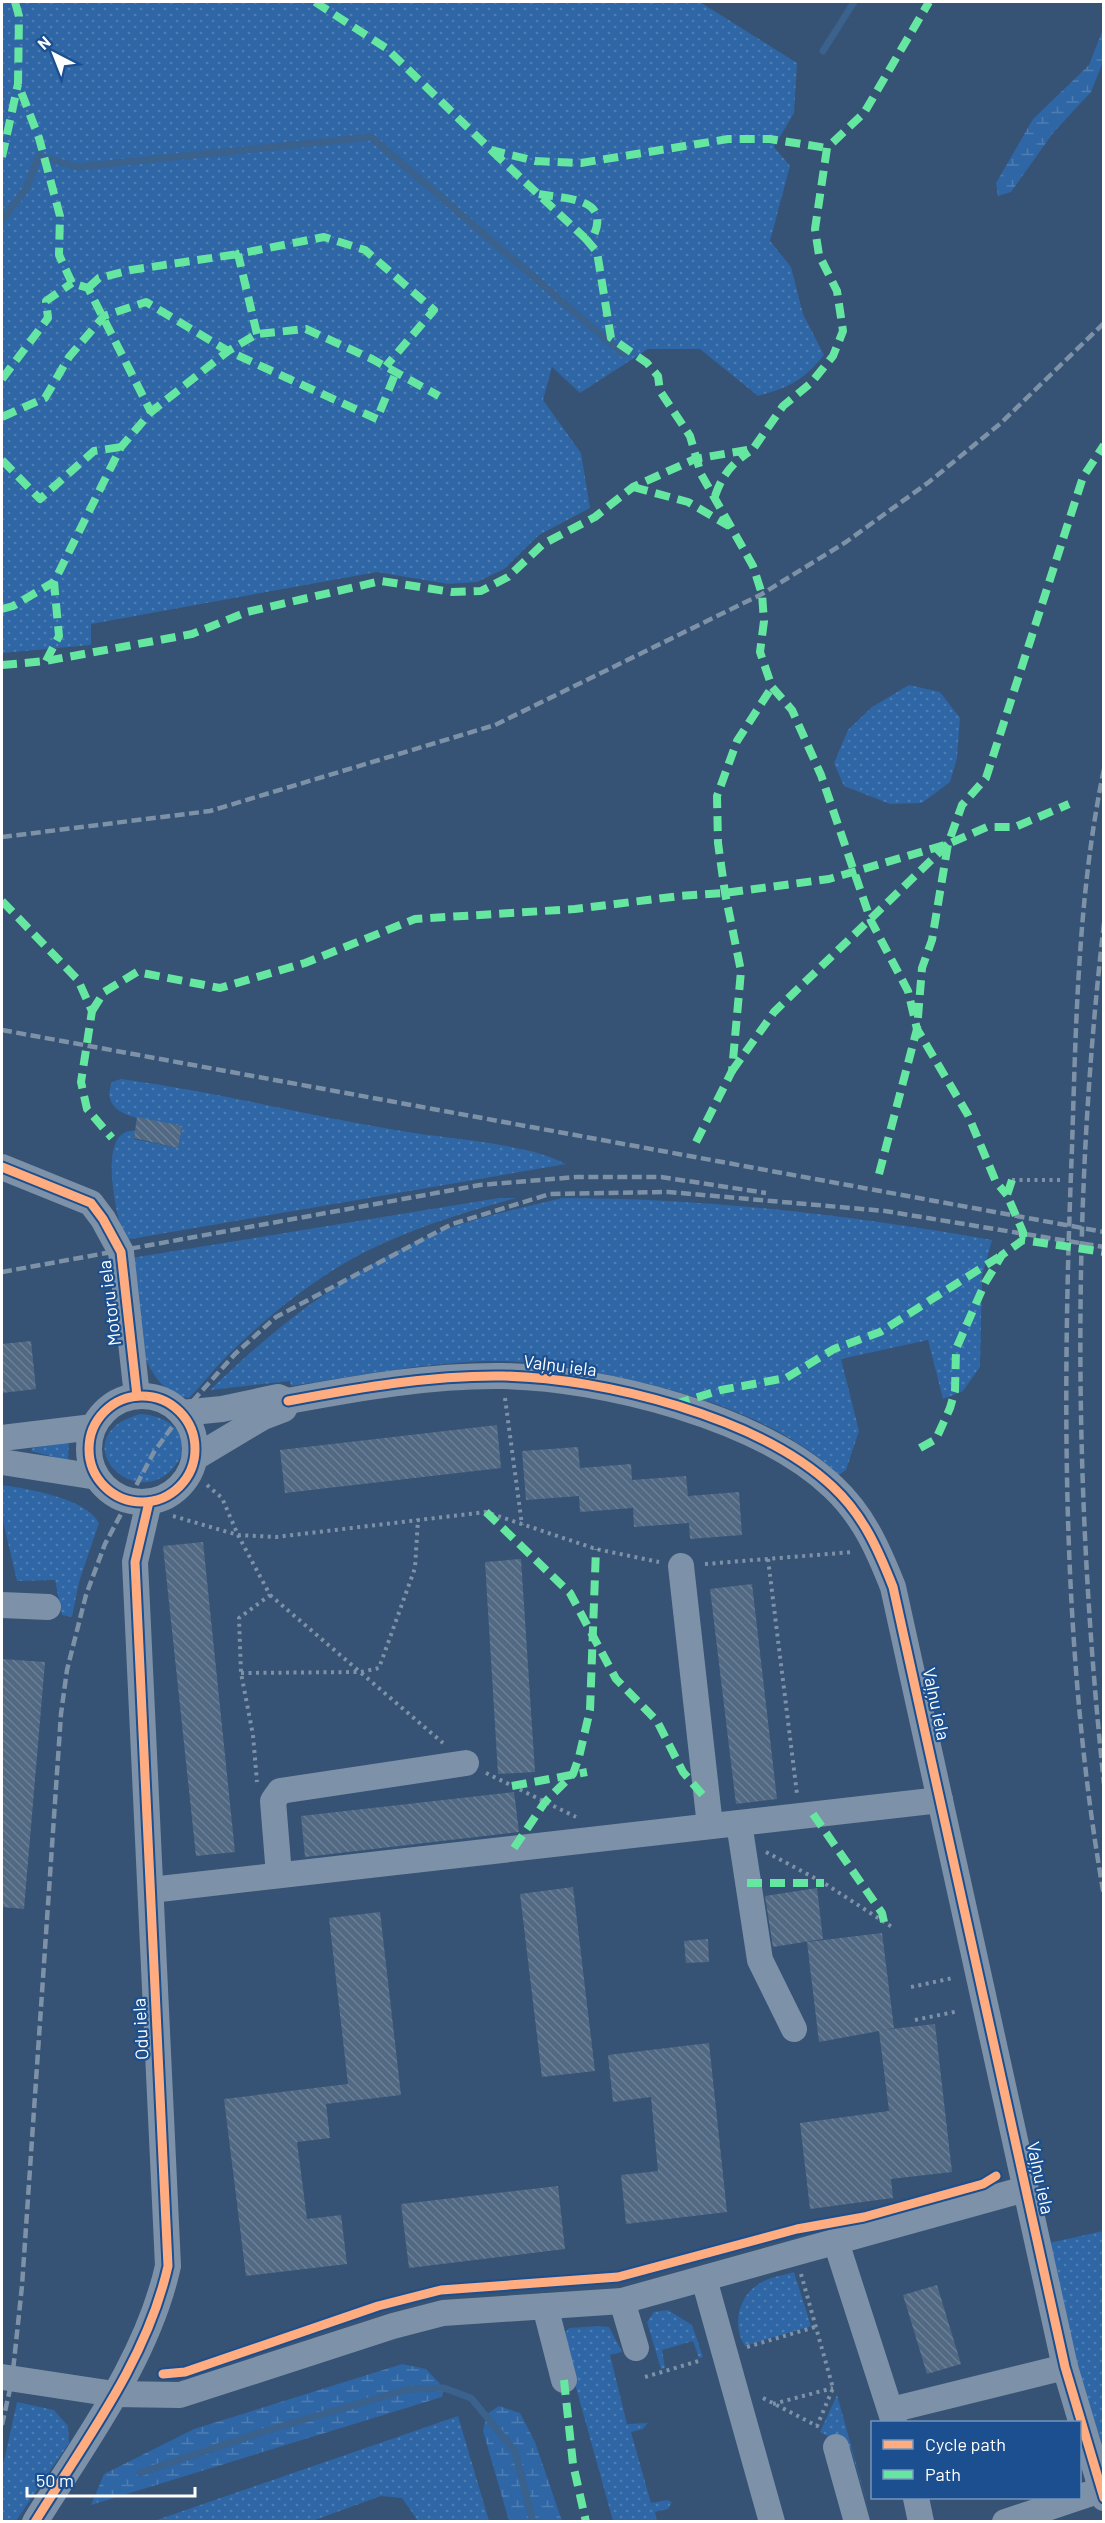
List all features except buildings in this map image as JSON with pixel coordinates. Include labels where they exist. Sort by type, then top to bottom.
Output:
[{"type":"street","name":"Motoru iela","points":[[2,1167],[92,1203],[104,1219],[121,1252],[136,1396]]},
{"type":"street","name":"Vaļņu iela","points":[[288,1401],[373,1387],[504,1376],[597,1386],[672,1405],[729,1425],[773,1444],[813,1470],[834,1488],[857,1514],[874,1541],[893,1587],[1065,2367],[1081,2421]]},
{"type":"street","points":[[136,1396],[153,1396],[169,1402],[182,1413],[191,1426],[196,1441],[195,1457],[190,1473],[180,1487],[166,1497],[149,1502],[127,1500],[115,1495],[97,1477],[89,1452],[93,1427],[104,1412],[119,1401],[136,1396]]},
{"type":"street","points":[[182,1413],[222,1409],[278,1397],[288,1401],[284,1409],[263,1417],[195,1457]]},
{"type":"street","points":[[2,1438],[93,1427]]},
{"type":"street","points":[[2,1462],[97,1477]]},
{"type":"street","name":"Odu iela","points":[[35,2522],[114,2394],[160,2302],[168,2266],[135,1562],[149,1502]]},
{"type":"street","points":[[681,1566],[710,1826]]},
{"type":"street","points":[[2,1605],[48,1607]]},
{"type":"street","points":[[279,1875],[273,1801],[280,1791],[466,1763]]},
{"type":"street","points":[[151,1890],[710,1826],[740,1831],[800,1816],[940,1800]]},
{"type":"street","points":[[740,1831],[760,1960],[794,2029]]},
{"type":"street","points":[[2,2377],[114,2394],[180,2395],[393,2326],[442,2313],[622,2301],[1025,2188]]},
{"type":"street","points":[[836,2242],[892,2416],[1065,2367]]},
{"type":"street","points":[[704,2279],[772,2522]]},
{"type":"street","points":[[622,2301],[636,2348]]},
{"type":"street","points":[[545,2306],[564,2380]]},
{"type":"street","name":"Vaļņu iela","points":[[1081,2422],[1102,2494]]},
{"type":"street","points":[[836,2447],[857,2522]]},
{"type":"street","points":[[1005,2522],[1102,2494]]},
{"type":"street","points":[[916,2499],[921,2522]]},
{"type":"path","points":[[1012,1180],[1060,1180]]},
{"type":"path","points":[[505,1396],[522,1525]]},
{"type":"path","points":[[207,1485],[222,1498],[238,1535],[270,1595],[466,1763],[618,1836]]},
{"type":"path","points":[[173,1516],[238,1535],[276,1537],[486,1512],[596,1549],[681,1566],[856,1552]]},
{"type":"path","points":[[242,1673],[361,1672],[379,1668],[414,1568],[418,1519]]},
{"type":"path","points":[[768,1559],[800,1816]]},
{"type":"path","points":[[270,1595],[239,1618],[242,1673],[253,1735],[258,1798],[273,1801]]},
{"type":"path","points":[[740,1831],[892,1927]]},
{"type":"path","points":[[910,1987],[953,1978]]},
{"type":"path","points":[[915,2020],[959,2011]]},
{"type":"path","points":[[733,2383],[817,2426],[833,2388],[796,2253]]},
{"type":"path","points":[[645,2377],[815,2328]]},
{"type":"path","points":[[773,2404],[833,2388]]},
{"type":"green space","points":[[2,2],[700,2],[797,63],[794,113],[774,147],[790,166],[770,241],[791,267],[803,314],[824,355],[795,382],[758,396],[700,349],[648,349],[580,393],[552,367],[543,400],[581,453],[590,508],[539,535],[504,569],[477,582],[448,584],[377,572],[91,624],[91,645],[2,653]]},
{"type":"green space","points":[[1103,29],[1103,62],[1091,92],[1053,133],[1011,192],[998,196],[996,183],[1033,119],[1089,65]]},
{"type":"green space","points":[[909,685],[940,692],[960,718],[957,758],[950,782],[922,803],[890,804],[844,786],[834,763],[848,730],[872,707]]},
{"type":"green space","points":[[121,1079],[396,1130],[507,1146],[566,1164],[125,1240],[114,1196],[112,1158],[115,1144],[123,1134],[135,1131],[134,1139],[178,1148],[182,1126],[145,1120],[121,1111],[113,1104],[109,1095],[112,1082]]},
{"type":"green space","points":[[499,1198],[516,1198],[417,1229],[343,1264],[290,1301],[257,1328],[226,1357],[189,1398],[171,1391],[157,1379],[147,1362],[135,1320],[125,1259]]},
{"type":"green space","points":[[562,1198],[670,1201],[778,1210],[885,1223],[992,1240],[982,1276],[980,1367],[963,1391],[943,1399],[928,1340],[841,1359],[859,1431],[846,1470],[839,1475],[814,1454],[787,1437],[728,1409],[698,1398],[635,1381],[544,1364],[485,1361],[388,1371],[291,1386],[290,1381],[210,1390],[286,1323],[313,1302],[369,1266],[430,1236],[462,1224]]},
{"type":"green space","points":[[140,1414],[161,1418],[170,1423],[182,1437],[184,1446],[182,1455],[175,1466],[159,1479],[141,1482],[125,1478],[112,1467],[105,1454],[106,1439],[117,1425]]},
{"type":"green space","points":[[69,1442],[68,1461],[31,1451],[33,1448]]},
{"type":"green space","points":[[2,1485],[41,1492],[69,1501],[92,1514],[99,1523],[79,1582],[72,1617],[62,1615],[55,1580],[17,1581],[2,1517]]},
{"type":"green space","points":[[1103,2231],[1103,2456],[1071,2346],[1049,2243]]},
{"type":"green space","points":[[794,2272],[811,2326],[745,2346],[738,2319],[748,2294],[754,2287],[766,2280]]},
{"type":"green space","points":[[668,2310],[692,2325],[703,2357],[699,2358],[693,2341],[662,2350],[665,2368],[661,2369],[647,2322],[654,2312]]},
{"type":"green space","points":[[609,2327],[622,2352],[610,2355],[627,2424],[648,2423],[643,2429],[631,2432],[651,2503],[667,2500],[672,2502],[668,2509],[655,2512],[657,2521],[613,2521],[562,2337],[569,2328]]},
{"type":"green space","points":[[402,2364],[426,2369],[444,2388],[442,2397],[91,2505],[104,2474],[194,2429]]},
{"type":"green space","points":[[837,2395],[872,2521],[851,2449],[820,2432]]},
{"type":"green space","points":[[17,2402],[54,2410],[68,2426],[69,2443],[16,2521],[2,2521],[2,2470]]},
{"type":"green space","points":[[499,2406],[520,2413],[535,2442],[562,2521],[509,2521],[483,2431],[487,2414]]},
{"type":"green space","points":[[458,2416],[489,2521],[418,2521],[402,2498],[381,2496],[312,2521],[154,2521]]},
{"type":"waterway","points":[[823,51],[854,2]]},
{"type":"waterway","points":[[2,220],[26,189],[39,156],[77,167],[371,137],[623,354]]},
{"type":"waterway","points":[[140,2473],[265,2431],[409,2389],[444,2388],[471,2398],[515,2451],[533,2522]]},
{"type":"railway","points":[[2,837],[210,811],[495,725],[762,594],[846,542],[929,482],[1001,423],[1104,323]]},
{"type":"railway","points":[[1104,769],[1089,863],[1077,1005],[1069,1241],[1066,1428],[1072,1617],[1079,1711],[1104,1896]]},
{"type":"railway","points":[[1104,923],[1093,1030],[1086,1137],[1080,1354],[1087,1570],[1104,1784]]},
{"type":"railway","points":[[2,1030],[1104,1232]]},
{"type":"railway","points":[[2,1272],[480,1185],[576,1177],[661,1177],[766,1193]]},
{"type":"railway","points":[[2,2425],[12,2380],[22,2286],[61,1714],[67,1670],[86,1595],[105,1544],[154,1452],[182,1413],[235,1354],[276,1317],[452,1224],[550,1194],[669,1192],[885,1211],[1104,1247]]},
{"type":"marked path","points":[[15,2],[19,16],[18,84],[39,138],[60,216],[59,255],[72,283],[88,288],[151,412]]},
{"type":"marked path","points":[[315,2],[386,48],[491,150],[535,161],[581,163],[728,139],[770,139],[827,148]]},
{"type":"marked path","points":[[2,665],[46,661],[192,634],[247,612],[381,581],[452,592],[481,591],[508,577],[543,544],[595,517],[633,487],[695,459],[753,449],[783,406],[811,383],[833,356],[843,331],[837,291],[819,255],[815,229],[827,148],[864,113],[929,2]]},
{"type":"marked path","points":[[2,157],[18,84]]},
{"type":"marked path","points":[[492,151],[585,238],[594,235],[597,223],[596,213],[590,207],[572,199],[539,194]]},
{"type":"marked path","points":[[257,334],[238,254],[324,237],[365,250],[434,310],[386,366]]},
{"type":"marked path","points":[[585,238],[597,252],[611,338],[647,363],[658,376],[660,391],[690,436],[701,474],[753,566],[762,594],[764,621],[760,652],[772,687],[792,710],[821,775],[871,921],[908,991],[917,1029],[968,1115],[996,1182],[1007,1195]]},
{"type":"marked path","points":[[88,288],[99,278],[131,270],[238,254]]},
{"type":"marked path","points":[[2,379],[48,318],[46,301],[72,283]]},
{"type":"marked path","points":[[2,417],[45,398],[69,357],[104,316],[146,302],[228,351],[377,419],[396,372]]},
{"type":"marked path","points":[[46,661],[59,636],[54,582],[121,447],[151,412],[228,351],[257,334],[306,329],[372,359],[439,396]]},
{"type":"marked path","points":[[732,1071],[774,1012],[948,844],[962,805],[986,778],[1083,477],[1104,445]]},
{"type":"marked path","points":[[2,460],[40,499],[94,451],[121,447]]},
{"type":"marked path","points":[[715,496],[728,471],[749,452]]},
{"type":"marked path","points":[[633,487],[688,502],[729,526]]},
{"type":"marked path","points":[[2,609],[13,606],[54,582]]},
{"type":"marked path","points":[[696,1142],[732,1071],[741,971],[725,893],[718,843],[717,796],[737,741],[772,687]]},
{"type":"marked path","points":[[92,1011],[104,992],[137,972],[220,988],[305,963],[415,919],[575,909],[829,879],[948,844],[987,827],[1015,827],[1069,804]]},
{"type":"marked path","points":[[879,1174],[917,1029],[922,968],[932,940],[948,844]]},
{"type":"marked path","points":[[2,901],[78,980],[92,1011],[81,1082],[87,1109],[112,1138]]},
{"type":"marked path","points":[[1012,1180],[1007,1195],[1023,1232],[1023,1240]]},
{"type":"marked path","points":[[920,1448],[936,1439],[950,1408],[955,1391],[956,1349],[985,1283],[1002,1255],[1023,1240],[1104,1252]]},
{"type":"marked path","points":[[675,1404],[721,1390],[786,1378],[834,1349],[880,1332],[1002,1255]]},
{"type":"marked path","points":[[486,1512],[570,1593],[616,1679],[657,1721],[683,1772],[706,1799]]},
{"type":"marked path","points":[[514,1848],[545,1802],[573,1774],[579,1757],[590,1710],[596,1549]]},
{"type":"marked path","points":[[512,1786],[587,1772]]},
{"type":"marked path","points":[[813,1814],[882,1913],[884,1922]]},
{"type":"marked path","points":[[747,1883],[824,1883]]},
{"type":"marked path","points":[[564,2380],[573,2464],[586,2522]]},
{"type":"cycle path","points":[[2,1167],[91,1203],[103,1219],[121,1252],[137,1396]]},
{"type":"cycle path","points":[[288,1401],[368,1387],[476,1376],[543,1378],[587,1384],[678,1406],[764,1440],[802,1462],[833,1487],[853,1509],[875,1546],[893,1587],[1065,2367],[1104,2498]]},
{"type":"cycle path","points":[[142,1396],[162,1400],[180,1411],[191,1429],[195,1449],[191,1469],[180,1487],[162,1498],[142,1502],[122,1498],[104,1487],[93,1469],[89,1449],[93,1429],[104,1411],[122,1400],[142,1396]]},
{"type":"cycle path","points":[[35,2522],[94,2430],[130,2367],[158,2301],[168,2266],[135,1562],[149,1502]]},
{"type":"cycle path","points":[[163,2374],[185,2372],[378,2306],[441,2290],[618,2277],[797,2229],[864,2217],[983,2184],[996,2176]]}]
